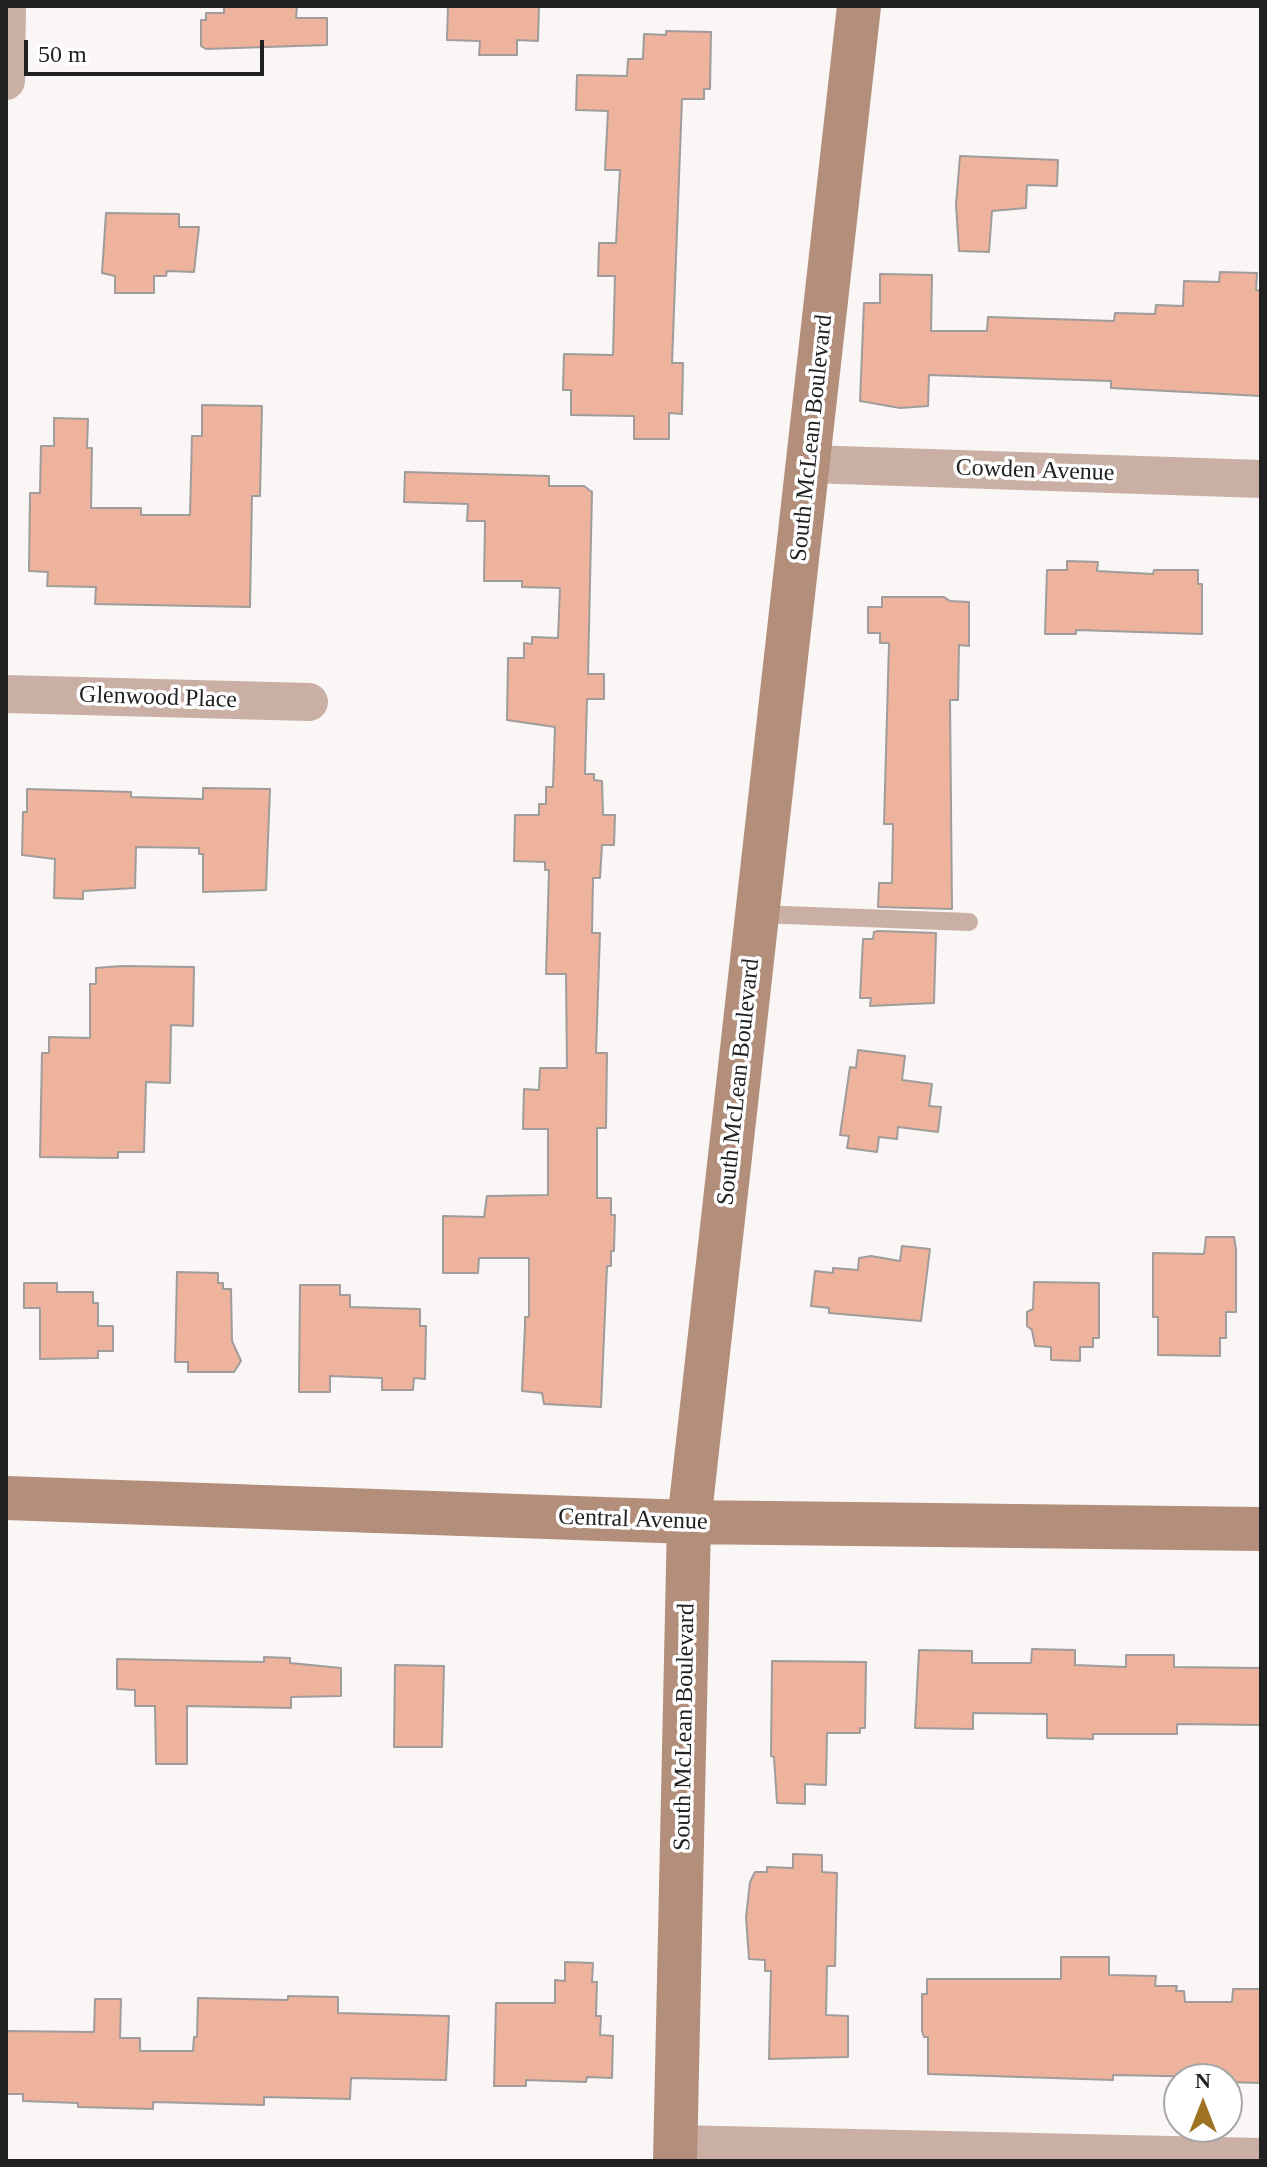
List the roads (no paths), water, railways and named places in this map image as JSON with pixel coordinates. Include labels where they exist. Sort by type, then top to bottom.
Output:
[{"type":"main road","name":"South McLean Boulevard","points":[[675,2153],[689,1522],[859,6]]},
{"type":"main road","name":"Central Avenue","points":[[6,1498],[689,1522],[1261,1529]]},
{"type":"street","points":[[6,81],[7,6]]},
{"type":"street","name":"Cowden Avenue","points":[[809,464],[1261,479]]},
{"type":"street","name":"Glenwood Place","points":[[6,694],[309,702]]},
{"type":"street","points":[[675,2153],[1261,2157]]},
{"type":"lane","points":[[758,914],[969,922]]}]
